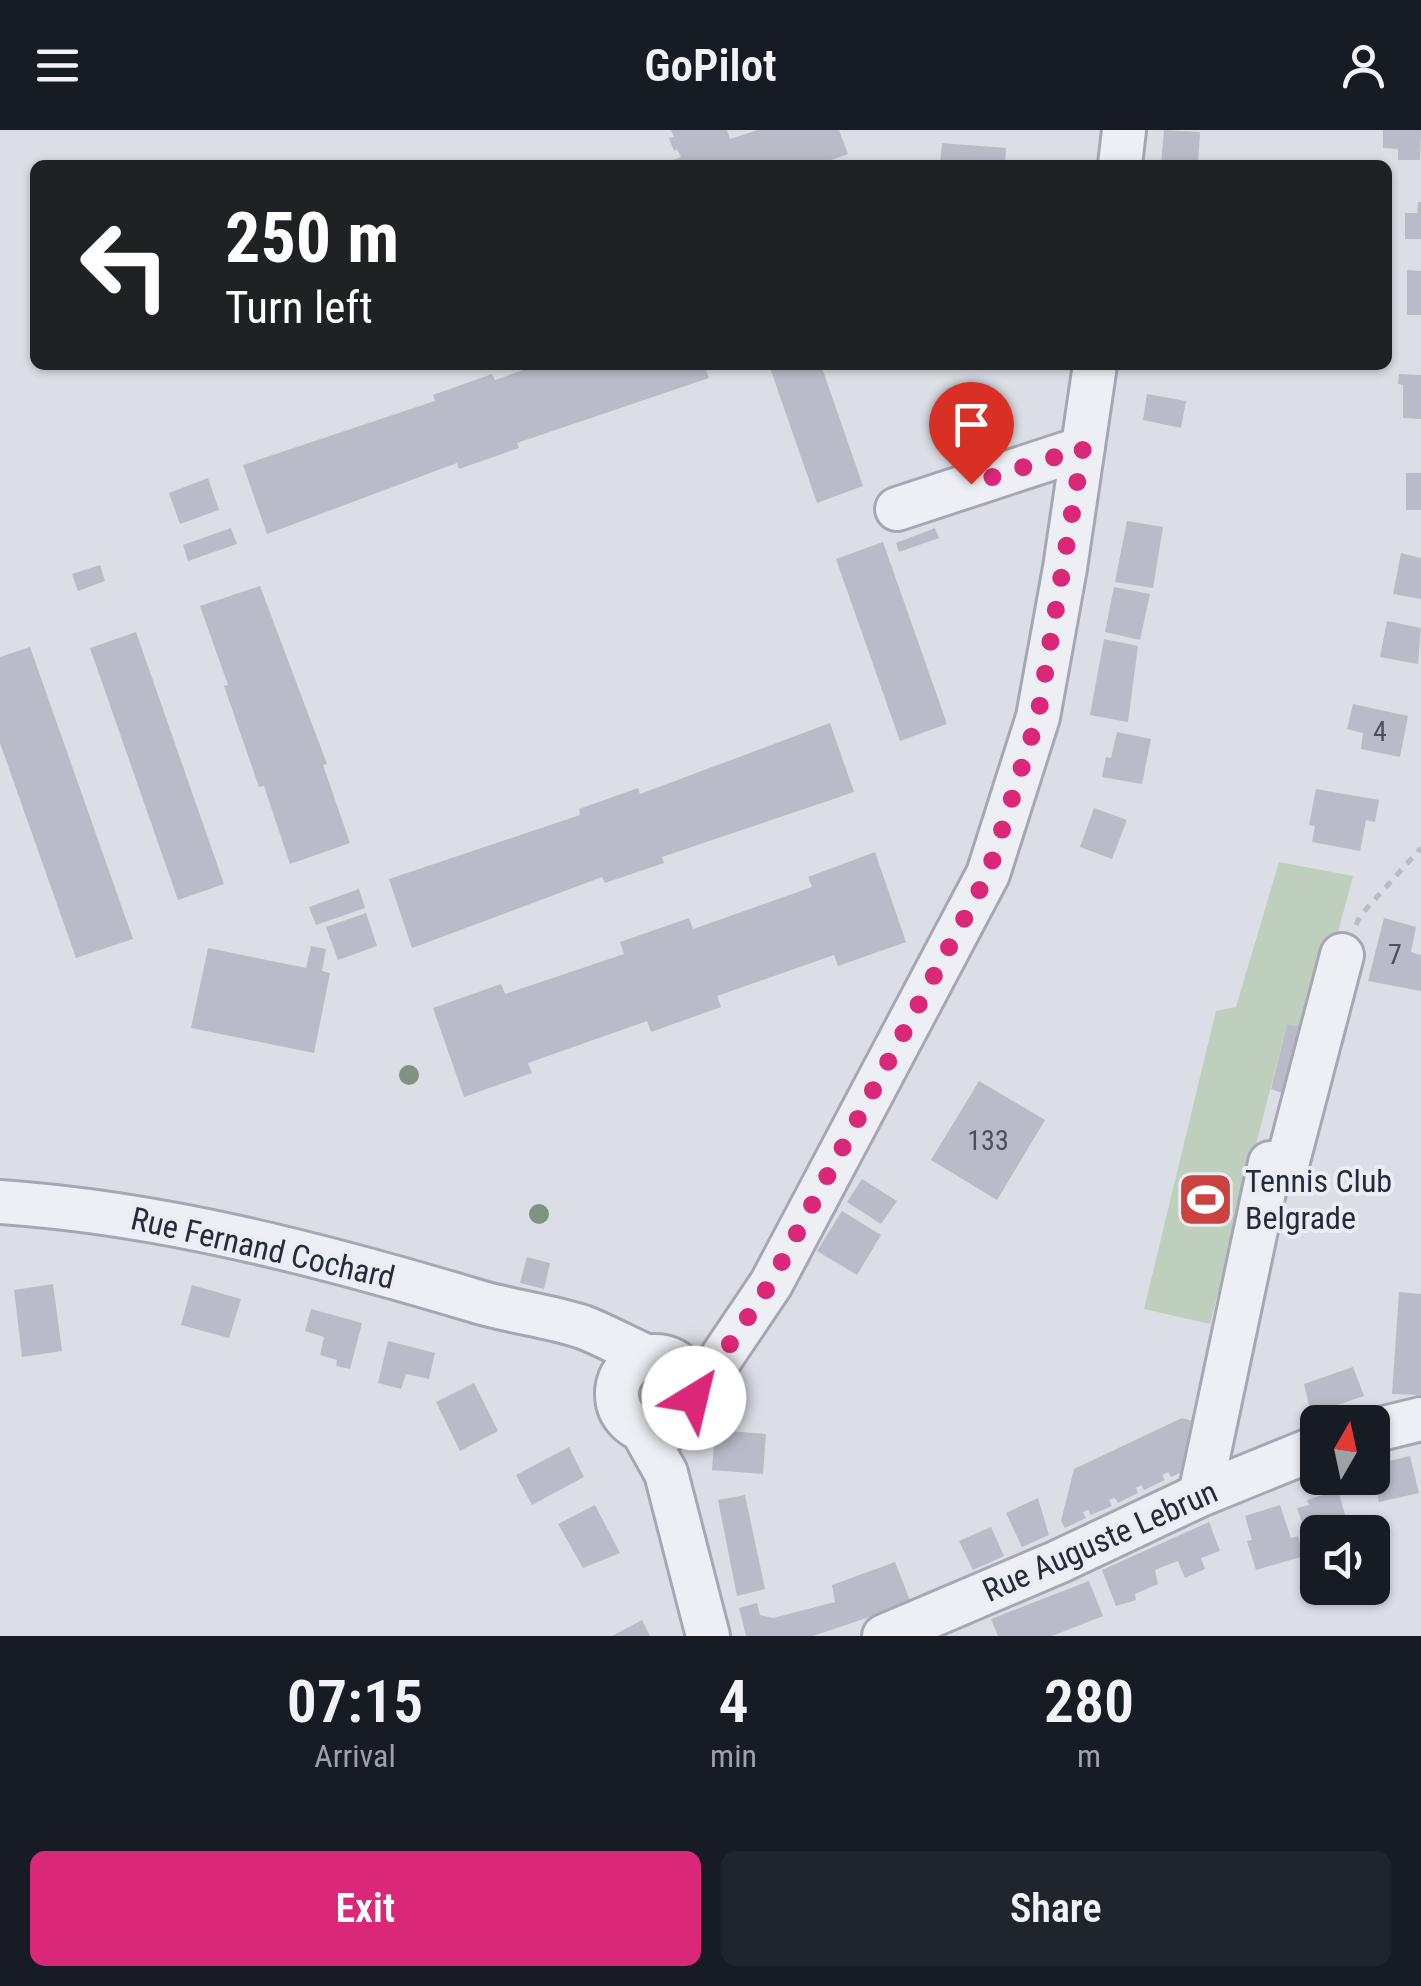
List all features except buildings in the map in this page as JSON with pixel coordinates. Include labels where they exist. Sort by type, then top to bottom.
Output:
[{"type":"street","points":[[1121,160],[1124,130]]},
{"type":"street","points":[[708,1636],[666,1473],[667,1395],[740,1334],[780,1267],[988,874],[1038,716],[1094,370]]},
{"type":"street","points":[[897,509],[1083,448]]},
{"type":"street","points":[[1200,1494],[1270,1162],[1288,1162],[1342,955]]},
{"type":"street","name":"Rue Fernand Cochard","points":[[0,1202],[75,1207],[216,1232],[423,1285],[522,1315],[583,1327],[667,1395]]},
{"type":"street","name":"Rue Fernand Cochard","points":[[522,1315],[572,1341],[617,1388],[630,1365],[667,1395]]},
{"type":"street","points":[[1390,1427],[1421,1420]]},
{"type":"street","name":"Rue Auguste Lebrun","points":[[884,1636],[1058,1562],[1200,1494],[1300,1455]]},
{"type":"path","points":[[1342,955],[1360,916],[1421,848]]},
{"type":"green space","name":"Tennis Club Belgrade","points":[[1279,862],[1353,876],[1312,1029],[1287,1024],[1210,1324],[1144,1309],[1216,1011],[1236,1007]]},
{"type":"place","name":"Tennis Club Belgrade","points":[[1206,1199]]},
{"type":"route","points":[[694,1398],[770,1284],[988,874],[1038,716],[1083,448],[971,484]]}]
